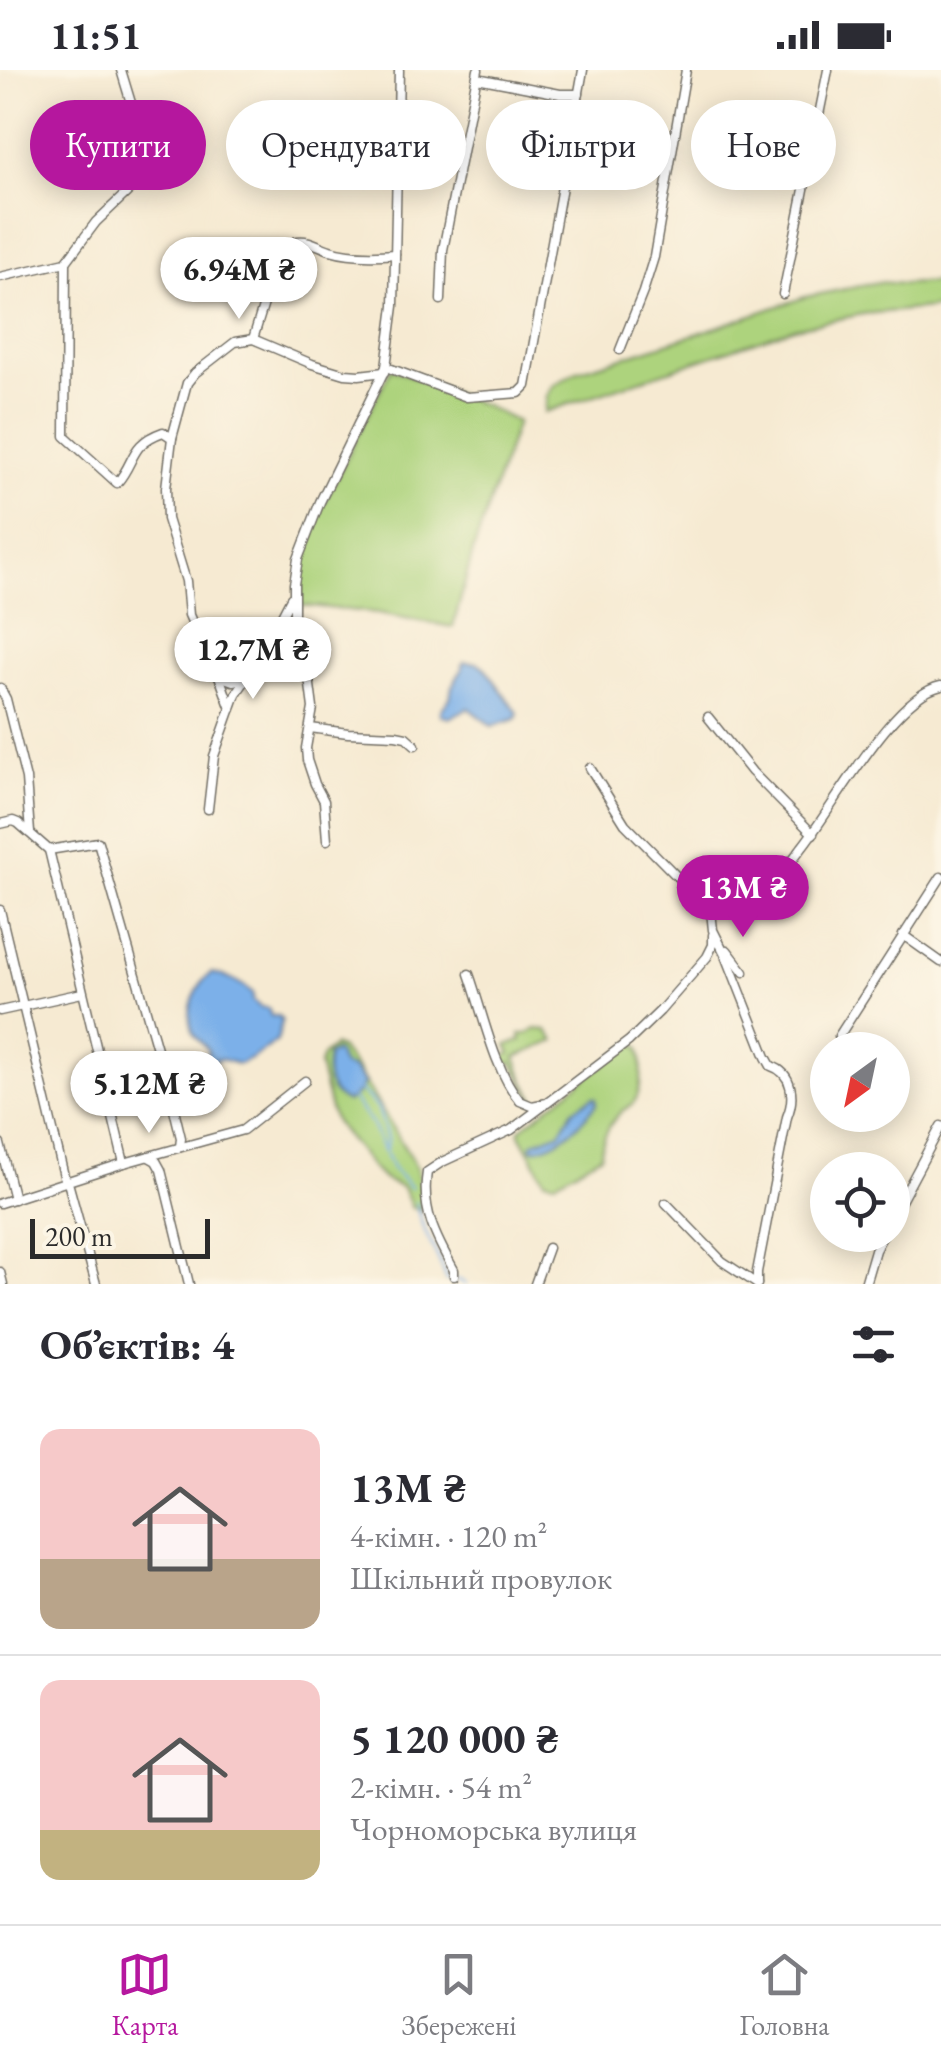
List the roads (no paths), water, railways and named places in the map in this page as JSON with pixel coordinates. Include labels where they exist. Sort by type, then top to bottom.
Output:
[{"type":"street","points":[[121,70],[132,103],[142,173],[139,181],[83,236],[66,262],[65,436],[117,483],[142,443],[163,432],[172,438]]},
{"type":"street","points":[[327,840],[324,801],[307,760],[313,708],[294,618],[294,594],[305,536],[385,370],[394,306],[399,70]]},
{"type":"street","points":[[231,709],[190,614],[186,581],[167,520],[172,438],[188,383],[235,342],[253,339],[346,374],[385,370],[467,397],[523,390],[584,70]]},
{"type":"street","points":[[620,350],[654,256],[686,70]]},
{"type":"street","points":[[783,294],[828,70]]},
{"type":"street","points":[[441,300],[443,250],[477,74],[560,94],[579,94]]},
{"type":"street","points":[[253,339],[268,275],[280,254],[297,241],[355,254],[395,254]]},
{"type":"street","points":[[0,278],[66,262]]},
{"type":"street","points":[[208,810],[214,756],[236,694],[294,594]]},
{"type":"street","points":[[219,676],[233,681],[246,678]]},
{"type":"street","points":[[454,1276],[429,1221],[428,1172],[511,1130],[628,1041],[660,1011],[707,957],[713,944],[714,905],[773,880],[813,834],[892,722],[919,695],[941,686]]},
{"type":"street","points":[[0,688],[6,698],[26,779],[30,833]]},
{"type":"street","points":[[708,717],[752,772],[813,834]]},
{"type":"street","points":[[310,728],[396,735],[406,737],[414,745]]},
{"type":"street","points":[[590,768],[625,824],[711,911]]},
{"type":"street","points":[[0,824],[13,822],[24,826],[48,850],[124,1163]]},
{"type":"street","points":[[48,850],[98,842],[172,1105],[180,1147]]},
{"type":"street","points":[[842,1032],[941,877]]},
{"type":"street","points":[[0,910],[66,1180],[96,1284]]},
{"type":"street","points":[[713,930],[744,972]]},
{"type":"street","points":[[713,930],[766,1057],[771,1066],[786,1074],[792,1098],[757,1284]]},
{"type":"street","points":[[904,935],[941,962]]},
{"type":"street","points":[[469,974],[512,1091],[520,1102],[538,1106],[547,1103]]},
{"type":"street","points":[[0,1011],[82,992]]},
{"type":"street","points":[[0,1203],[66,1180],[243,1130],[304,1081]]},
{"type":"street","points":[[910,1184],[941,1126]]},
{"type":"street","points":[[0,1144],[14,1198]]},
{"type":"street","points":[[146,1157],[156,1160],[161,1170],[188,1284]]},
{"type":"street","points":[[666,1203],[722,1260],[757,1284]]},
{"type":"street","points":[[535,1284],[548,1248]]},
{"type":"street","points":[[865,1284],[875,1252]]},
{"type":"street","points":[[0,1272],[3,1284]]},
{"type":"water","points":[[464,662],[485,668],[518,713],[516,719],[492,726],[468,708],[449,718],[441,715]]},
{"type":"water","points":[[211,973],[243,986],[253,993],[253,1001],[282,1021],[277,1041],[251,1059],[238,1064],[216,1060],[213,1067],[206,1068],[208,1051],[193,1032],[190,1016],[196,992]]},
{"type":"water","points":[[336,1051],[343,1066],[353,1069],[364,1083],[347,1102],[328,1083],[328,1055]]},
{"type":"water","points":[[593,1097],[596,1104],[568,1133],[551,1144],[532,1149],[534,1142],[560,1132],[573,1110]]},
{"type":"waterway","points":[[360,1090],[378,1108],[387,1139],[385,1152],[392,1168],[411,1188]]},
{"type":"waterway","points":[[352,1098],[371,1122],[384,1151]]},
{"type":"waterway","points":[[416,1202],[446,1280],[466,1284]]}]
